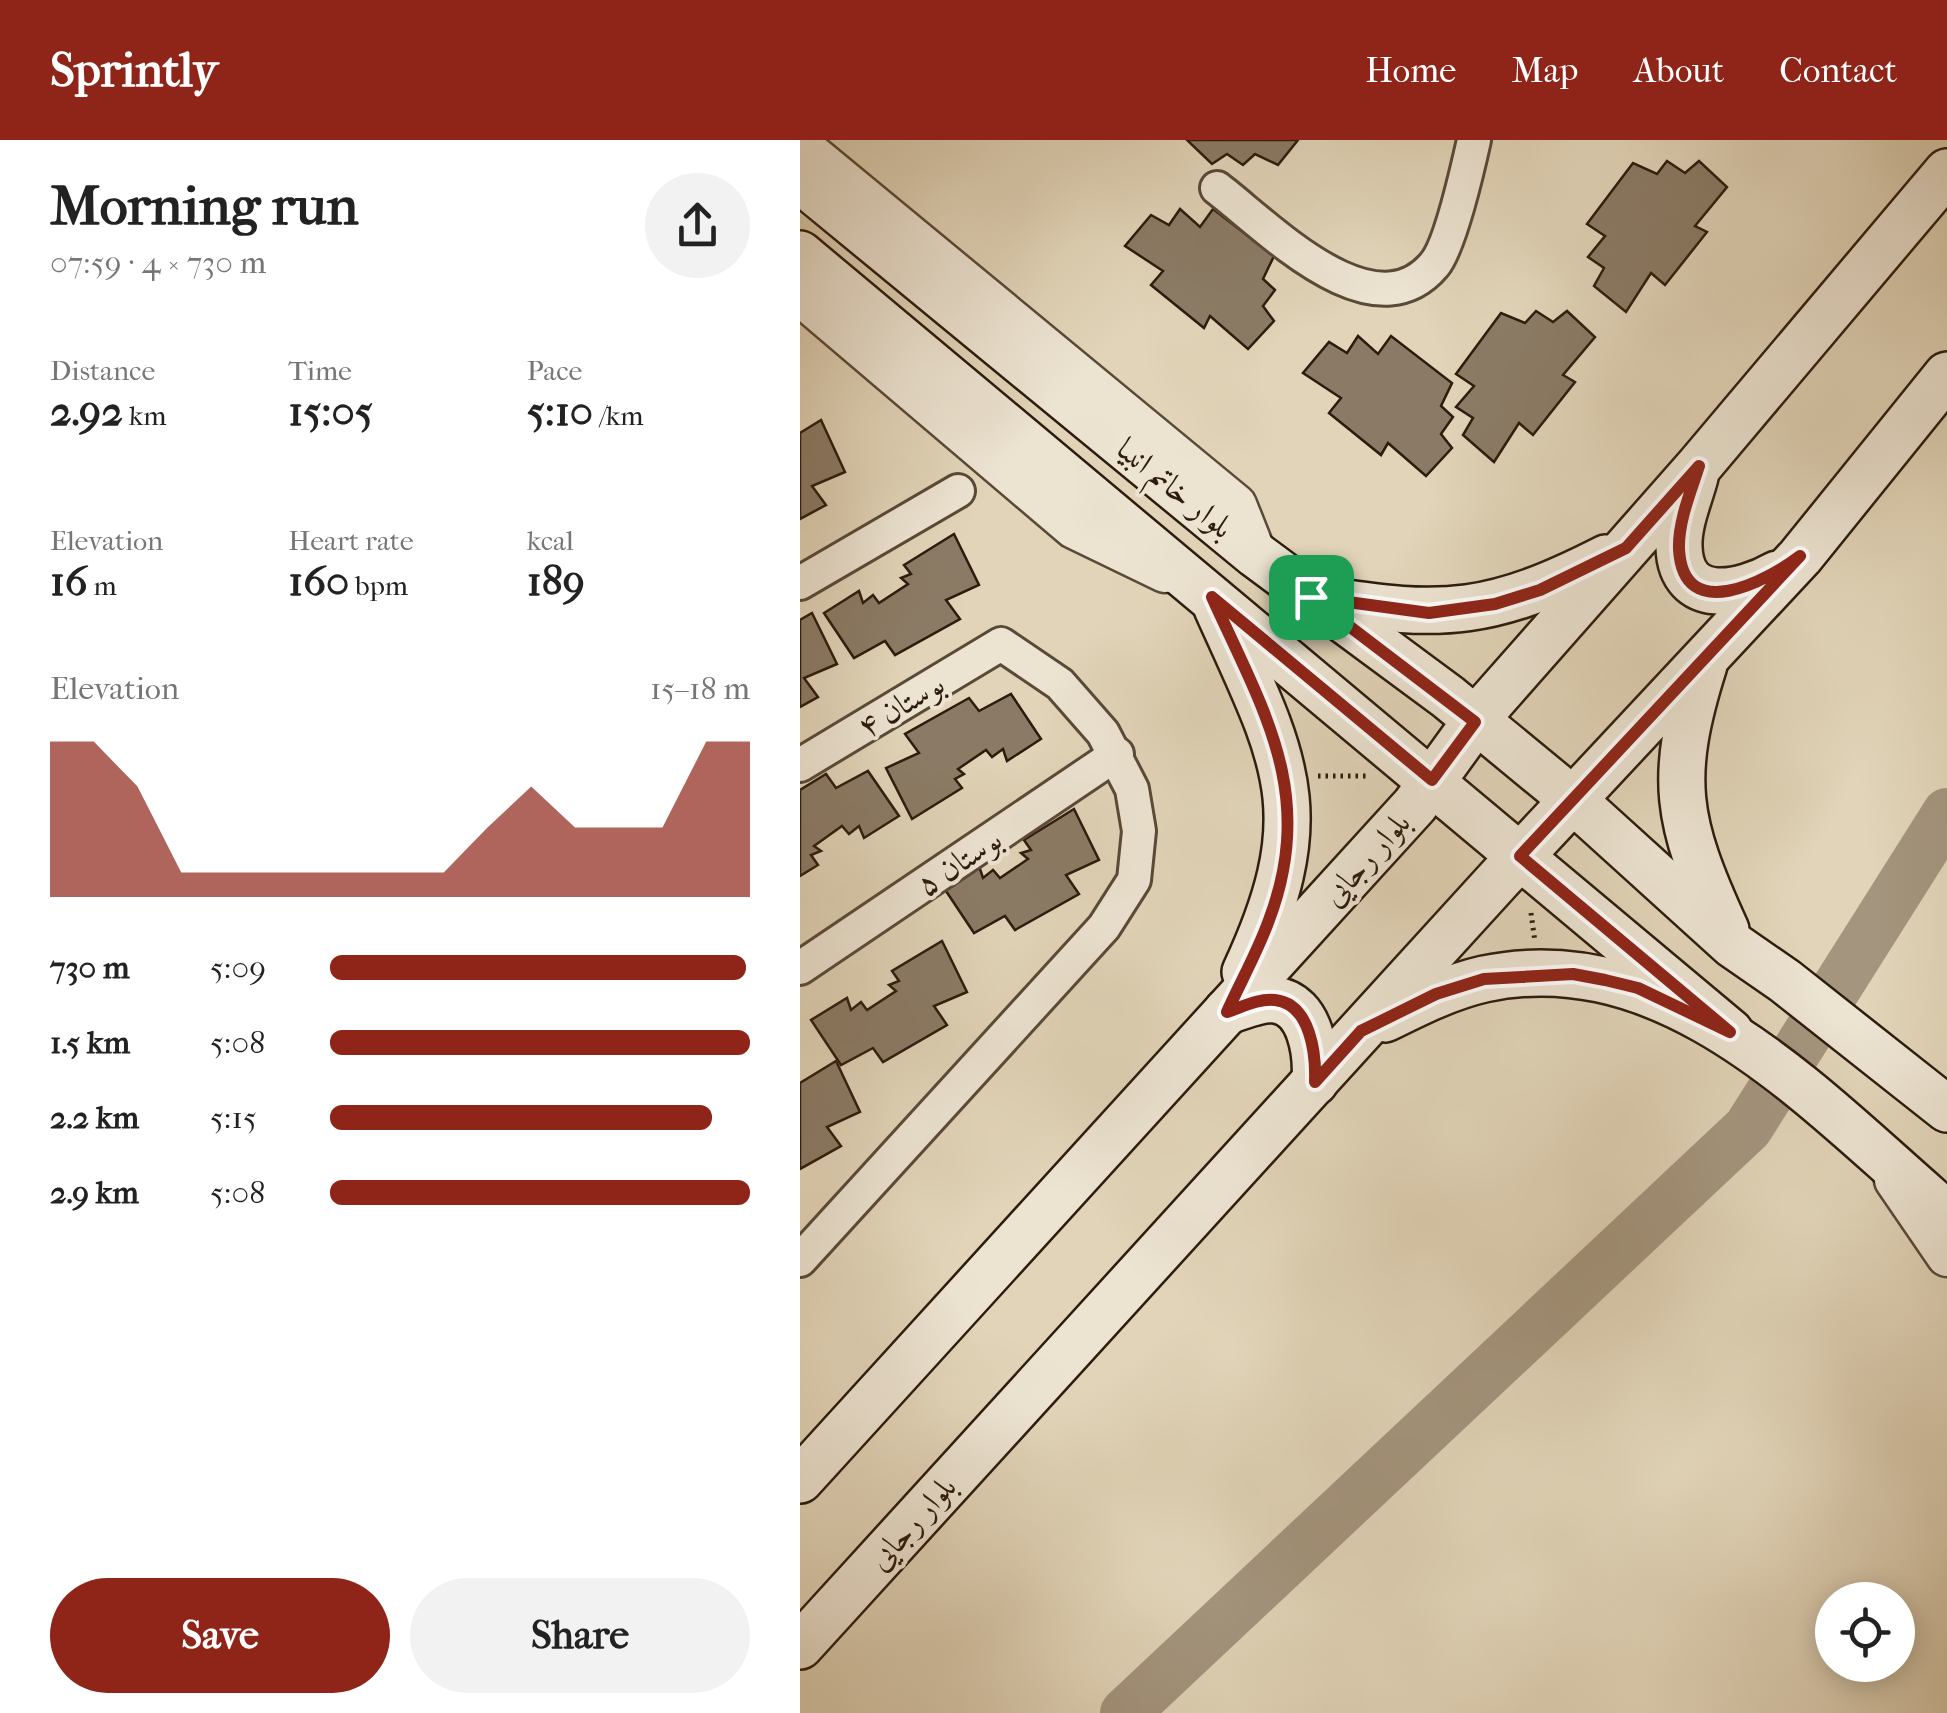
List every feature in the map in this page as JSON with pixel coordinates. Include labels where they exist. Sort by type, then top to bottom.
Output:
[{"type":"main road","name":"بلوار رجایی","points":[[800,1480],[1415,805],[1475,722],[1699,466],[1947,172]]},
{"type":"main road","name":"بلوار خاتم انبیا","points":[[800,180],[1256,555],[1572,800],[1733,945],[1930,1094]]},
{"type":"main road","name":"بلوار خاتم انبیا","points":[[800,254],[1730,1032]]},
{"type":"main road","name":"بلوار رجایی","points":[[800,1646],[1520,856],[1800,556],[1947,375]]},
{"type":"main road","points":[[1699,466],[1679,548],[1683,567],[1692,582],[1708,590],[1738,591],[1774,576],[1800,556]]},
{"type":"main road","points":[[1311,597],[1389,610],[1458,611],[1540,590],[1626,548]]},
{"type":"main road","points":[[1208,594],[1269,724],[1285,776],[1287,852],[1280,882],[1269,920],[1227,1012]]},
{"type":"main road","points":[[1706,656],[1683,736],[1680,792],[1694,854],[1733,945]]},
{"type":"main road","points":[[1361,1031],[1436,994],[1484,979],[1573,974],[1638,988],[1730,1032],[1947,1214]]},
{"type":"main road","points":[[1227,1012],[1277,1000],[1291,1006],[1313,1043],[1315,1082]]},
{"type":"street","points":[[1217,188],[1333,278],[1375,290],[1410,285],[1436,264],[1474,140]]},
{"type":"street","points":[[800,145],[1236,504],[1256,555]]},
{"type":"street","points":[[800,295],[1074,528],[1208,594]]},
{"type":"street","points":[[800,583],[958,492]]},
{"type":"street","name":"بوستان ۴","points":[[800,765],[1001,644],[1060,684],[1117,754]]},
{"type":"street","points":[[800,1260],[1104,927],[1124,896],[1134,880],[1139,830],[1132,790],[1117,754]]},
{"type":"street","name":"بوستان ۵","points":[[800,968],[1117,754]]},
{"type":"street","points":[[1879,1156],[1947,1256]]},
{"type":"path","points":[[1285,776],[1380,776]]},
{"type":"building","points":[[1187,140],[1298,140],[1278,165],[1255,154],[1243,165],[1227,154],[1212,164]]},
{"type":"building","points":[[1667,161],[1685,173],[1699,161],[1727,187],[1695,226],[1707,232],[1665,285],[1651,273],[1626,312],[1594,286],[1604,268],[1588,257],[1605,236],[1587,224],[1633,163],[1657,174]]},
{"type":"building","points":[[1180,209],[1200,227],[1213,209],[1274,256],[1263,279],[1275,290],[1263,306],[1274,321],[1248,349],[1210,316],[1204,328],[1151,285],[1163,271],[1125,246],[1151,215],[1169,225]]},
{"type":"building","points":[[1536,311],[1553,322],[1567,311],[1595,337],[1563,375],[1575,382],[1533,435],[1519,423],[1494,462],[1463,435],[1473,418],[1456,407],[1474,386],[1456,374],[1501,313],[1525,323]]},
{"type":"building","points":[[1358,336],[1378,354],[1391,336],[1452,383],[1441,406],[1453,417],[1441,434],[1452,448],[1426,476],[1388,443],[1381,455],[1329,413],[1341,398],[1303,373],[1329,342],[1347,353]]},
{"type":"building","points":[[821,420],[845,472],[812,486],[826,505],[800,519],[800,433]]},
{"type":"building","points":[[954,534],[979,585],[946,600],[960,619],[895,655],[885,641],[854,658],[824,613],[859,591],[863,603],[873,595],[879,603],[908,584],[901,578],[911,574],[904,565]]},
{"type":"building","points":[[812,613],[837,664],[804,678],[818,697],[800,707],[800,620]]},
{"type":"building","points":[[1011,694],[1041,739],[1007,761],[1003,749],[992,757],[986,750],[958,769],[964,774],[955,779],[962,788],[912,819],[886,768],[919,753],[905,734],[969,698],[979,711]]},
{"type":"building","points":[[868,771],[899,816],[864,838],[859,826],[849,834],[842,826],[814,846],[821,851],[811,855],[818,865],[800,876],[800,790],[826,774],[836,788]]},
{"type":"building","points":[[1074,809],[1099,860],[1066,875],[1079,894],[1015,930],[1005,916],[974,933],[944,888],[979,866],[983,878],[993,870],[1000,878],[1028,859],[1021,853],[1031,850],[1024,840]]},
{"type":"building","points":[[942,941],[967,992],[934,1006],[947,1025],[883,1062],[873,1048],[841,1065],[811,1020],[847,998],[851,1010],[861,1002],[867,1010],[896,991],[889,985],[899,981],[892,971]]},
{"type":"building","points":[[836,1061],[860,1112],[827,1127],[841,1146],[800,1169],[800,1083]]},
{"type":"waterway","points":[[1125,1713],[1748,1128],[1947,813]]},
{"type":"route","points":[[1699,466],[1679,548],[1683,567],[1692,582],[1728,593],[1749,588],[1774,576],[1800,556],[1520,856],[1730,1032],[1665,999],[1605,980],[1573,974],[1484,979],[1436,994],[1361,1031],[1315,1082],[1313,1043],[1291,1006],[1277,1000],[1227,1012],[1269,920],[1280,882],[1287,852],[1287,782],[1269,724],[1212,597],[1432,780],[1475,722],[1448,697],[1311,597],[1429,613],[1495,604],[1540,590],[1626,548],[1699,466]]}]
